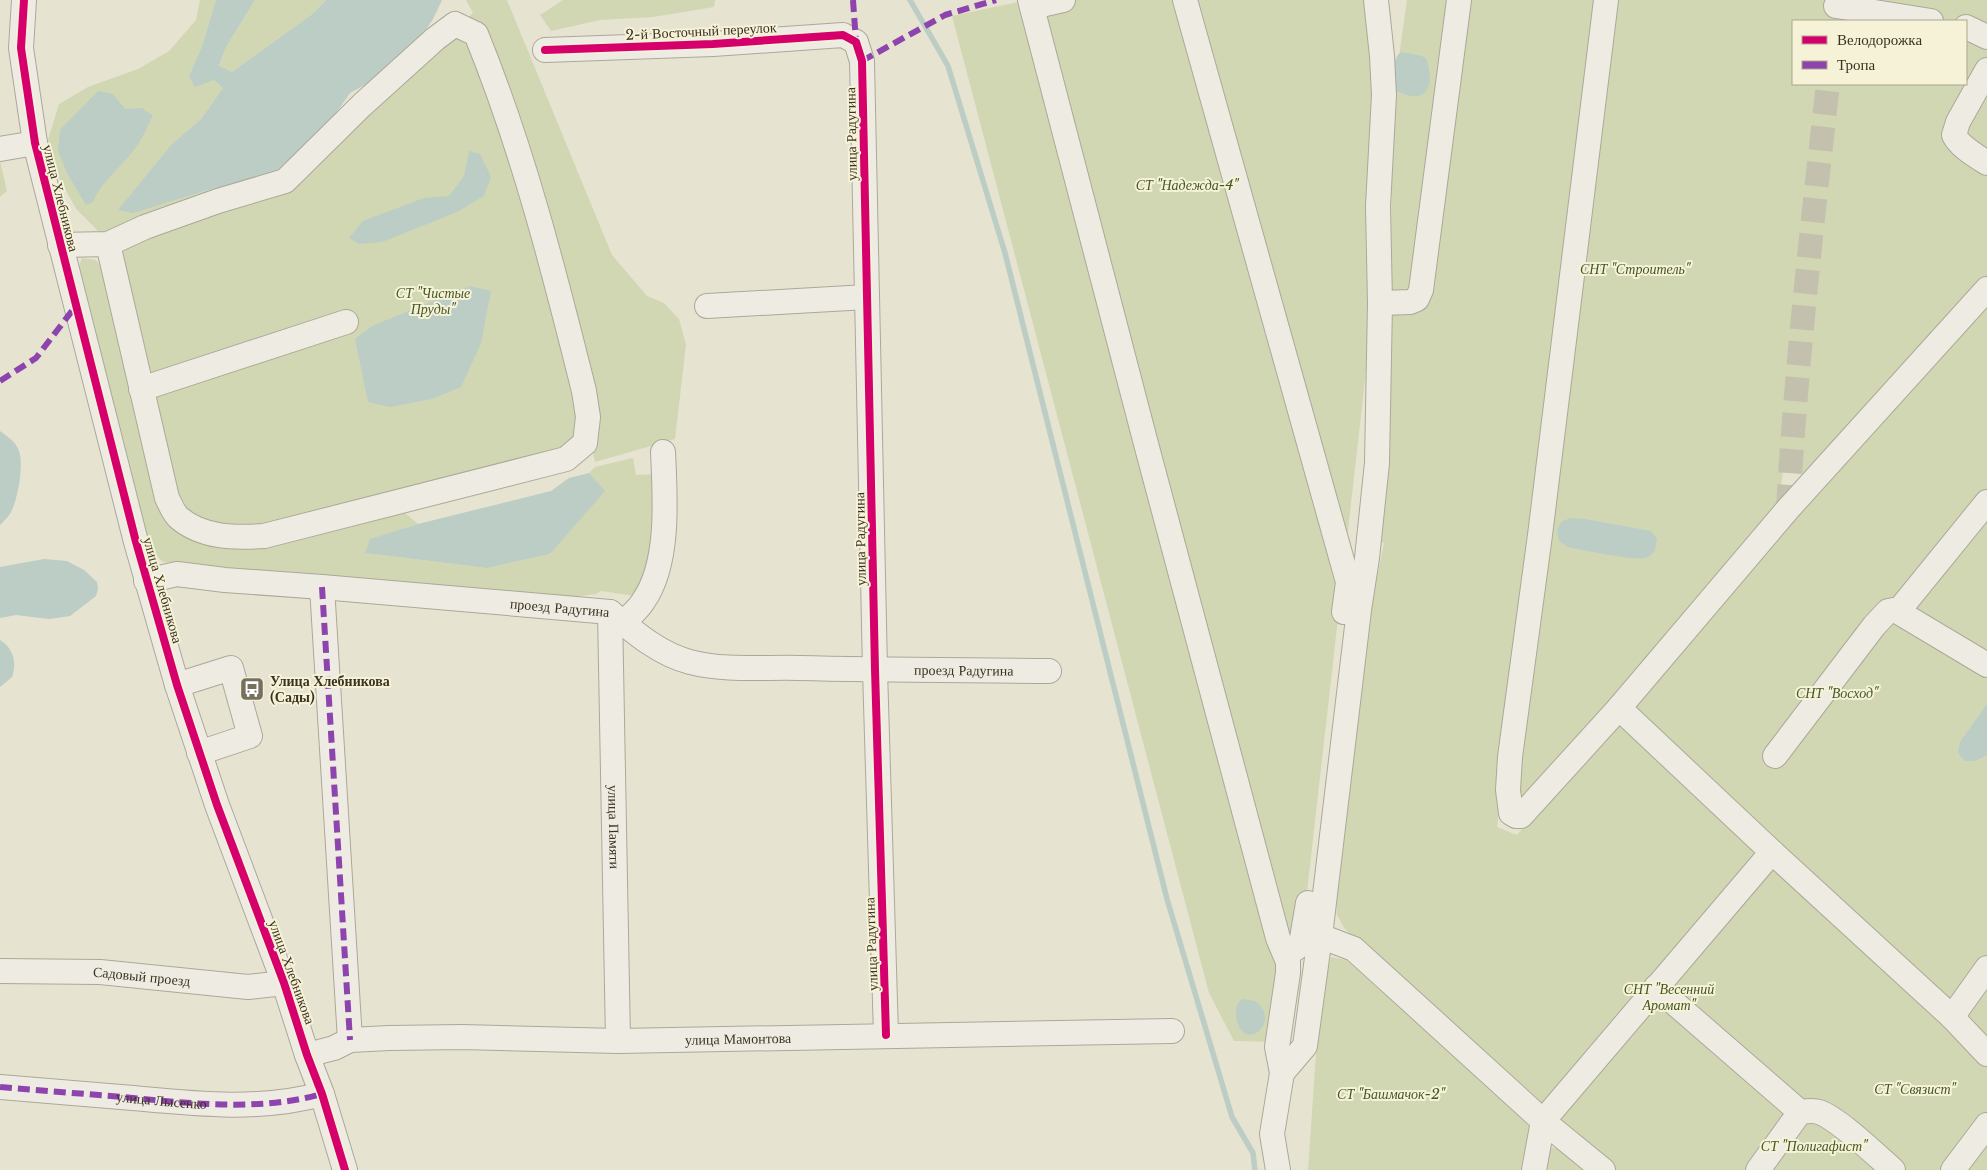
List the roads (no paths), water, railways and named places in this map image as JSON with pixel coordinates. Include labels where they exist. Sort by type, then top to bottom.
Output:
[{"type":"street","name":"улица Хлебникова","points":[[24,0],[21,48],[35,143],[146,581],[199,753],[284,983],[307,1055],[322,1094],[345,1170]]},
{"type":"street","points":[[1063,0],[1031,3],[1278,938],[1284,948],[1288,962],[1277,1047],[1282,1073],[1272,1134],[1278,1170]]},
{"type":"street","points":[[1185,0],[1348,582],[1304,931],[1301,944],[1295,949],[1284,948]]},
{"type":"street","points":[[1282,1073],[1305,1046],[1359,610],[1368,558],[1377,463],[1380,303],[1378,206],[1384,95],[1376,0]]},
{"type":"street","points":[[1380,303],[1410,302],[1417,299],[1421,290],[1459,0]]},
{"type":"street","points":[[1606,0],[1540,535],[1510,757],[1508,790],[1511,813],[1521,816],[1619,708],[1788,509],[1987,289]]},
{"type":"street","points":[[1836,6],[1925,20]]},
{"type":"street","points":[[60,245],[108,244],[145,227],[218,200],[285,181],[376,92],[435,39],[455,24],[476,34],[493,75],[526,178],[584,391],[588,418],[585,443],[566,459],[264,536],[237,538],[215,535],[194,527],[178,517],[167,498],[108,244]]},
{"type":"street","points":[[1967,27],[1987,37]]},
{"type":"street","name":"2-й Восточный переулок","points":[[544,50],[713,44],[843,35],[856,42]]},
{"type":"street","name":"улица Радугина","points":[[856,42],[862,60],[875,670],[886,1035]]},
{"type":"street","points":[[1987,70],[1958,122],[1954,135],[1956,140],[1963,146],[1987,162]]},
{"type":"street","points":[[0,149],[35,143]]},
{"type":"street","points":[[707,306],[867,297]]},
{"type":"street","points":[[141,389],[346,322]]},
{"type":"street","points":[[617,618],[644,601],[653,582],[662,547],[665,513],[663,452]]},
{"type":"street","points":[[1776,756],[1874,626],[1888,611],[1900,609],[1987,502]]},
{"type":"street","name":"проезд Радугина","points":[[146,581],[177,574],[617,618],[643,639],[668,655],[690,662],[726,666],[875,670],[1049,670]]},
{"type":"street","points":[[322,587],[350,1040]]},
{"type":"street","points":[[1895,610],[1987,665]]},
{"type":"street","name":"улица Памяти","points":[[617,618],[618,1041]]},
{"type":"street","points":[[177,685],[231,668],[250,736],[199,753]]},
{"type":"street","points":[[1619,708],[1952,1017],[1987,1054]]},
{"type":"street","points":[[1534,1170],[1543,1121],[1772,852]]},
{"type":"street","points":[[1320,936],[1354,949],[1543,1121],[1603,1170]]},
{"type":"street","points":[[1952,1017],[1987,968]]},
{"type":"street","name":"Садовый проезд","points":[[0,971],[100,972],[248,986],[284,983]]},
{"type":"street","points":[[1656,987],[1800,1112]]},
{"type":"street","name":"улица Мамонтова","points":[[307,1055],[334,1048],[350,1040],[462,1036],[618,1041],[1172,1031]]},
{"type":"street","name":"улица Лысенко","points":[[0,1087],[192,1104],[230,1105],[274,1104],[302,1100],[322,1094]]},
{"type":"street","points":[[1758,1170],[1800,1112],[1812,1110],[1834,1120],[1893,1170]]},
{"type":"street","points":[[1953,1170],[1987,1124]]},
{"type":"waterway","points":[[910,0],[948,66],[1005,253],[1167,899],[1232,1117],[1253,1153],[1255,1170]]},
{"type":"tunnel","points":[[1788,509],[1800,349],[1828,85]]},
{"type":"place","name":"Улица Хлебникова (Сады)","points":[[252,689]]},
{"type":"park label","name":"СТ \"Надежда-4\"","points":[[1187,185]]},
{"type":"park label","name":"СНТ \"Строитель\"","points":[[1635,269]]},
{"type":"park label","name":"СТ \"Чистые Пруды\"","points":[[433,302]]},
{"type":"park label","name":"СНТ \"Восход\"","points":[[1837,693]]},
{"type":"park label","name":"СНТ \"Весенний Аромат\"","points":[[1669,998]]},
{"type":"park label","name":"СТ \"Связист\"","points":[[1915,1089]]},
{"type":"park label","name":"СТ \"Башмачок-2\"","points":[[1391,1094]]},
{"type":"park label","name":"СТ \"Полигафист\"","points":[[1814,1146]]}]
